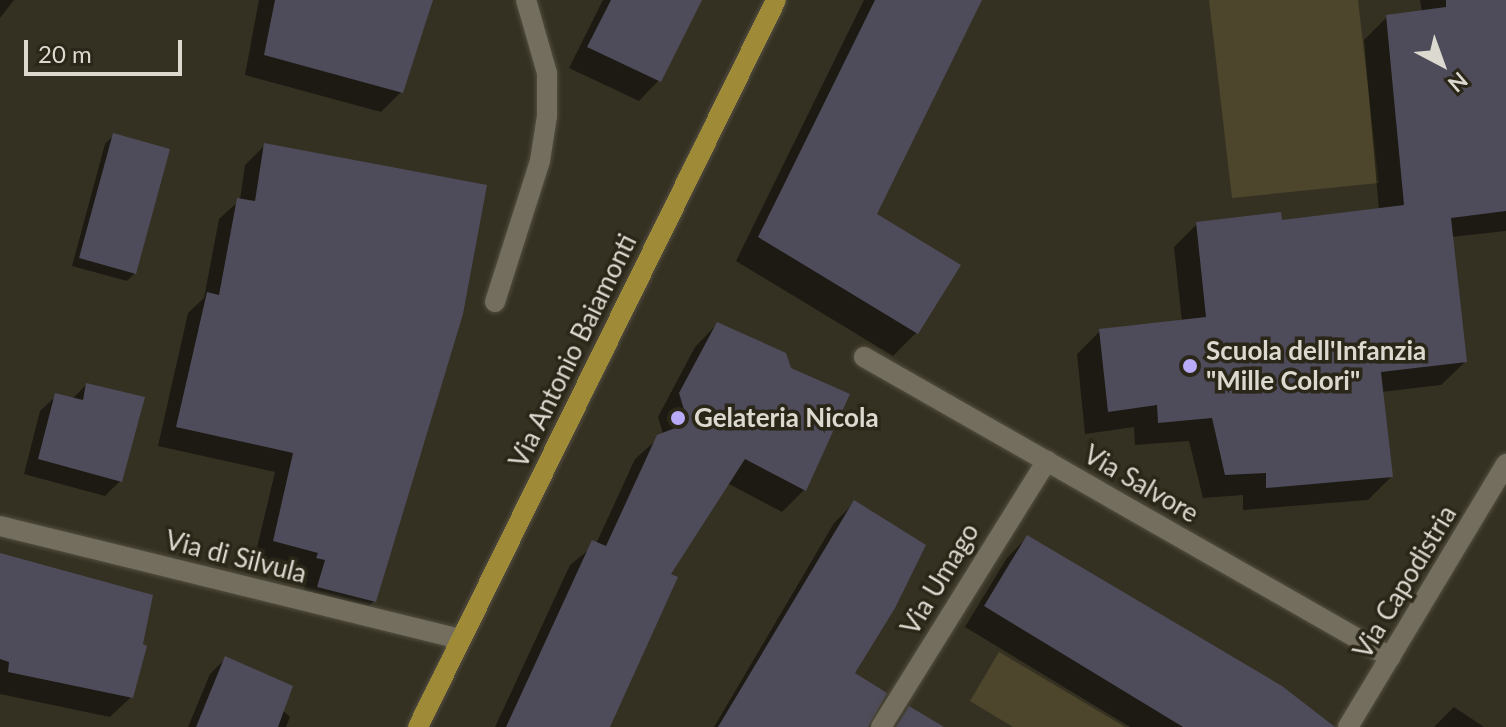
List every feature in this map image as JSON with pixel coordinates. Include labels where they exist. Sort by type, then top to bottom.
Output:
[{"type":"main road","name":"Via Antonio Baiamonti","points":[[418,727],[776,0]]},
{"type":"street","points":[[495,302],[540,161],[547,116],[547,73],[526,0]]},
{"type":"street","name":"Via Salvore","points":[[864,357],[1390,657]]},
{"type":"street","name":"Via Umago","points":[[881,727],[1047,460]]},
{"type":"street","name":"Via Capodistria","points":[[1348,727],[1506,464]]},
{"type":"street","name":"Via di Silvula","points":[[0,526],[459,639]]},
{"type":"shaded area","points":[[1209,0],[1358,0],[1379,183],[1232,198]]},
{"type":"shaded area","points":[[999,652],[1125,727],[1013,727],[970,701]]},
{"type":"building","points":[[275,0],[433,0],[403,93],[264,55]]},
{"type":"building","points":[[611,0],[702,0],[661,82],[587,47]]},
{"type":"building","points":[[875,0],[982,0],[877,214],[961,265],[918,334],[758,237]]},
{"type":"building","points":[[1446,0],[1506,0],[1506,211],[1451,218],[1467,362],[1381,372],[1393,477],[1266,488],[1266,473],[1225,475],[1212,418],[1158,423],[1157,405],[1108,412],[1099,329],[1206,317],[1196,222],[1281,212],[1282,220],[1404,205],[1386,15],[1446,7]]},
{"type":"building","points":[[113,133],[170,149],[136,274],[79,258]]},
{"type":"building","points":[[264,143],[487,185],[463,314],[376,602],[317,587],[325,560],[316,558],[318,553],[273,541],[293,453],[176,427],[207,292],[219,295],[237,198],[255,201]]},
{"type":"building","points":[[717,322],[786,353],[791,368],[850,394],[806,491],[745,459],[671,574],[678,577],[610,727],[506,727],[592,540],[606,546],[657,435],[688,423],[679,393]]},
{"type":"building","points":[[86,383],[145,397],[122,482],[38,459],[55,393],[83,400]]},
{"type":"building","points":[[854,500],[926,545],[895,608],[855,673],[887,693],[868,727],[718,727]]},
{"type":"building","points":[[1027,535],[1282,686],[1335,727],[1183,727],[984,606]]},
{"type":"building","points":[[0,553],[153,595],[143,644],[147,646],[133,698],[8,672],[9,662],[0,659]]},
{"type":"building","points":[[225,656],[293,686],[278,727],[196,727]]},
{"type":"building","points":[[909,706],[944,727],[896,727]]},
{"type":"place","name":"Scuola dell'Infanzia \"Mille Colori\"","points":[[1190,366]]},
{"type":"place","name":"Gelateria Nicola","points":[[678,418]]}]
